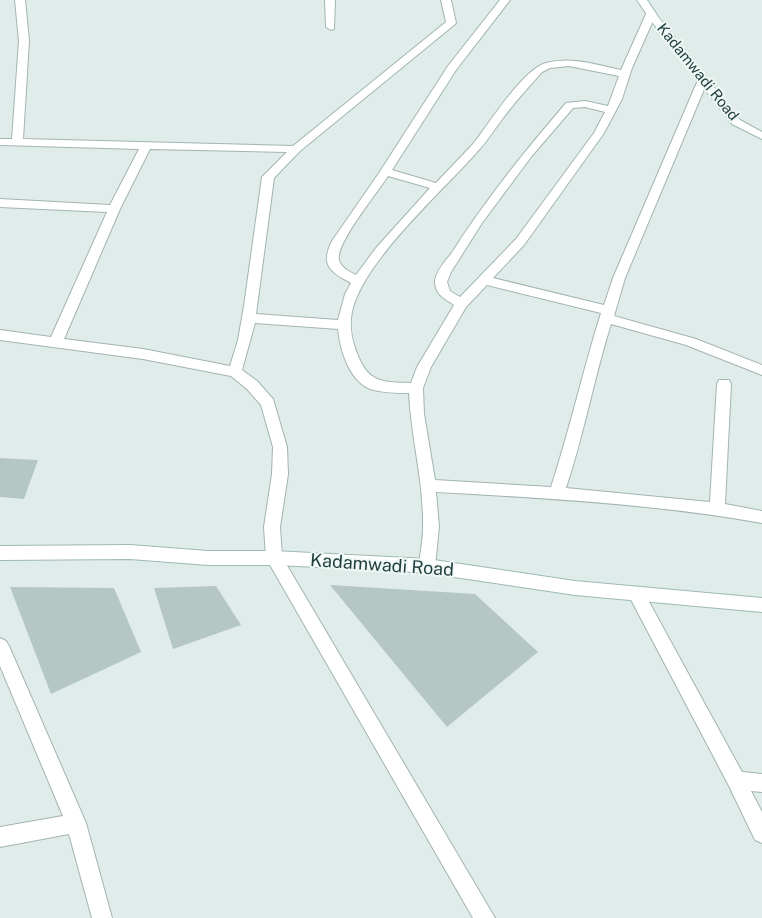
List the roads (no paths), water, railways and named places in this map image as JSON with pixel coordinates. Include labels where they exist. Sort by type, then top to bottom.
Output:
[{"type":"street","points":[[17,143],[24,41],[20,0]]},
{"type":"street","points":[[330,0],[331,27]]},
{"type":"street","points":[[235,372],[246,340],[268,177],[296,149],[450,23],[446,0]]},
{"type":"street","points":[[358,281],[335,267],[332,260],[333,253],[345,230],[385,172],[446,75],[493,19],[506,0]]},
{"type":"street","name":"Kadamwadi Road","points":[[642,0],[736,122],[762,136]]},
{"type":"street","points":[[428,566],[431,527],[428,486],[416,414],[416,388],[424,366],[461,304],[520,242],[599,133],[617,99],[625,74],[652,14]]},
{"type":"street","points":[[416,388],[383,387],[369,383],[358,372],[349,348],[344,325],[345,311],[358,281],[375,258],[475,148],[538,70],[546,64],[573,64],[625,74]]},
{"type":"street","points":[[557,493],[574,441],[595,354],[619,278],[703,80]]},
{"type":"street","points":[[461,304],[444,292],[441,282],[445,272],[477,222],[527,155],[570,105],[585,104],[611,110]]},
{"type":"street","points":[[0,142],[296,149]]},
{"type":"street","points":[[56,342],[114,209],[146,146]]},
{"type":"street","points":[[385,172],[439,187]]},
{"type":"street","points":[[0,203],[114,209]]},
{"type":"street","points":[[484,280],[607,314],[731,356],[762,370]]},
{"type":"street","points":[[249,318],[344,325]]},
{"type":"street","points":[[0,335],[143,354],[235,372],[252,385],[268,403],[280,447],[280,474],[272,527],[274,558],[485,918]]},
{"type":"street","points":[[717,509],[724,384]]},
{"type":"street","points":[[428,486],[557,493],[717,509],[762,517]]},
{"type":"street","name":"Kadamwadi Road","points":[[0,553],[130,552],[208,558],[274,558],[428,566],[574,588],[762,606]]},
{"type":"street","points":[[636,594],[736,780],[762,833]]},
{"type":"street","points":[[0,646],[76,823],[102,918]]},
{"type":"street","points":[[736,780],[762,783]]},
{"type":"street","points":[[0,837],[76,823]]}]
